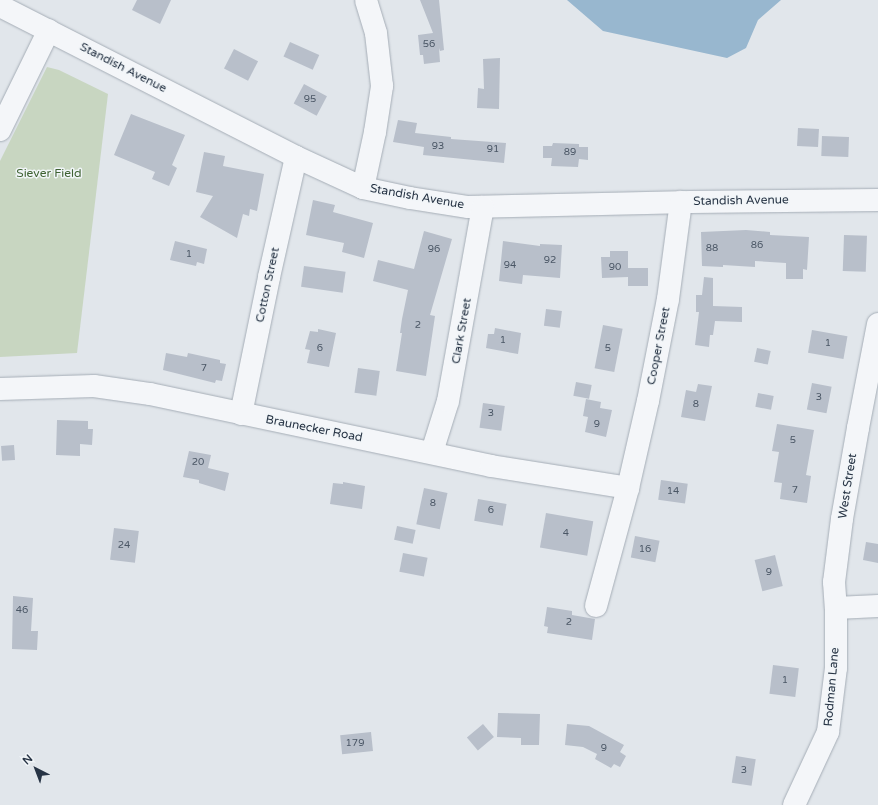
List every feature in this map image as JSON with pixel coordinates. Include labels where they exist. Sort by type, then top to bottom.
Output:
[{"type":"street","points":[[363,188],[375,132],[382,86],[376,33],[366,0]]},
{"type":"street","name":"Standish Avenue","points":[[0,6],[296,157],[363,188],[410,198],[483,207],[681,202],[878,200]]},
{"type":"street","points":[[0,130],[49,30]]},
{"type":"street","name":"Cotton Street","points":[[241,414],[269,277],[296,157]]},
{"type":"street","name":"Cooper Street","points":[[596,606],[628,488],[648,401],[668,299],[681,202]]},
{"type":"street","name":"Clark Street","points":[[432,452],[448,401],[483,207]]},
{"type":"street","name":"West Street","points":[[836,608],[834,582],[842,519],[878,324]]},
{"type":"street","name":"Braunecker Road","points":[[0,389],[94,386],[150,394],[241,414],[432,452],[491,466],[628,488]]},
{"type":"street","points":[[836,608],[878,606]]},
{"type":"street","name":"Rodman Lane","points":[[794,805],[828,732],[836,668],[836,608]]},
{"type":"green space","name":"Siever Field","points":[[47,67],[59,70],[108,94],[77,353],[0,357],[0,161]]},
{"type":"water","points":[[567,0],[781,0],[758,20],[746,48],[727,58],[603,31]]},
{"type":"building","points":[[137,0],[171,0],[160,24],[132,10]]},
{"type":"building","points":[[420,0],[439,0],[444,50],[440,51],[439,48],[440,62],[424,64],[423,55],[420,55],[418,35],[433,33]]},
{"type":"building","points":[[290,42],[319,55],[313,70],[283,57]]},
{"type":"building","points":[[234,49],[258,61],[248,81],[224,69]]},
{"type":"building","points":[[500,58],[499,109],[477,108],[478,88],[484,89],[483,59]]},
{"type":"building","points":[[304,84],[327,96],[317,116],[294,103]]},
{"type":"building","points":[[131,114],[185,135],[172,165],[177,168],[169,186],[152,179],[155,172],[114,155]]},
{"type":"building","points":[[398,120],[417,123],[415,133],[451,137],[451,139],[506,143],[504,163],[423,155],[424,147],[393,142]]},
{"type":"building","points":[[798,128],[819,129],[818,147],[797,146]]},
{"type":"building","points":[[822,136],[849,137],[848,157],[821,156]]},
{"type":"building","points":[[553,143],[579,144],[579,147],[588,147],[588,160],[579,159],[578,167],[551,166],[552,158],[543,158],[543,146],[552,146]]},
{"type":"building","points":[[204,152],[225,156],[223,166],[264,174],[257,211],[250,209],[249,216],[243,214],[237,238],[200,217],[213,196],[196,192]]},
{"type":"building","points":[[313,200],[335,205],[333,212],[373,223],[364,258],[342,252],[344,243],[306,235]]},
{"type":"building","points":[[746,230],[770,232],[770,235],[809,237],[807,270],[803,269],[803,279],[786,279],[786,263],[755,261],[755,267],[723,265],[723,267],[702,266],[701,232]]},
{"type":"building","points":[[424,231],[452,239],[430,315],[435,316],[426,376],[396,371],[402,333],[400,333],[402,319],[408,290],[373,281],[378,260],[414,269]]},
{"type":"building","points":[[844,235],[867,236],[866,272],[843,271]]},
{"type":"building","points":[[175,241],[207,249],[204,264],[197,262],[196,266],[170,260]]},
{"type":"building","points":[[503,241],[540,246],[540,244],[562,245],[560,278],[523,275],[522,284],[499,281]]},
{"type":"building","points":[[610,251],[628,251],[628,277],[602,278],[601,257],[610,257]]},
{"type":"building","points":[[304,266],[346,272],[343,293],[301,287]]},
{"type":"building","points":[[628,268],[648,268],[648,286],[628,286]]},
{"type":"building","points":[[704,277],[713,278],[713,306],[742,307],[742,322],[715,321],[713,335],[710,335],[709,347],[695,345],[699,312],[696,312],[696,295],[702,295]]},
{"type":"building","points":[[546,309],[562,311],[560,328],[544,326]]},
{"type":"building","points":[[603,325],[623,329],[614,372],[595,368]]},
{"type":"building","points":[[495,328],[521,333],[518,354],[486,348],[488,334],[494,334]]},
{"type":"building","points":[[318,329],[336,333],[329,367],[307,363],[310,350],[305,349],[310,331],[318,332]]},
{"type":"building","points":[[812,330],[847,336],[843,359],[808,353]]},
{"type":"building","points":[[757,348],[771,351],[768,365],[754,362]]},
{"type":"building","points":[[166,353],[187,357],[188,353],[220,360],[220,363],[226,364],[222,381],[216,380],[215,383],[163,370]]},
{"type":"building","points":[[358,368],[380,371],[376,396],[355,393]]},
{"type":"building","points":[[576,382],[592,385],[589,399],[573,396]]},
{"type":"building","points":[[812,383],[832,387],[826,413],[807,410]]},
{"type":"building","points":[[698,384],[712,386],[705,421],[681,417],[686,390],[696,392]]},
{"type":"building","points":[[758,393],[774,396],[771,410],[755,407]]},
{"type":"building","points":[[586,399],[601,402],[600,408],[612,410],[606,437],[585,432],[588,417],[583,416]]},
{"type":"building","points":[[483,403],[505,406],[501,431],[480,428]]},
{"type":"building","points":[[57,420],[88,421],[88,429],[93,429],[92,445],[80,444],[80,456],[56,455]]},
{"type":"building","points":[[777,424],[814,430],[806,475],[811,476],[807,503],[780,499],[782,483],[774,482],[779,452],[772,451]]},
{"type":"building","points":[[14,445],[15,460],[2,461],[1,446]]},
{"type":"building","points":[[189,451],[211,455],[208,468],[229,473],[225,491],[199,483],[199,480],[183,477]]},
{"type":"building","points":[[661,480],[688,484],[685,504],[658,500]]},
{"type":"building","points":[[343,482],[365,486],[362,509],[330,504],[333,483],[343,484]]},
{"type":"building","points":[[424,488],[447,493],[440,529],[416,524]]},
{"type":"building","points":[[478,499],[507,504],[503,526],[474,521]]},
{"type":"building","points":[[546,513],[593,521],[587,556],[540,547]]},
{"type":"building","points":[[397,526],[416,530],[413,544],[394,540]]},
{"type":"building","points":[[114,528],[139,531],[135,563],[110,560]]},
{"type":"building","points":[[635,536],[660,541],[655,562],[631,558]]},
{"type":"building","points":[[866,542],[878,544],[878,563],[863,560]]},
{"type":"building","points":[[403,553],[428,558],[424,576],[399,572]]},
{"type":"building","points":[[775,555],[783,586],[762,591],[755,560]]},
{"type":"building","points":[[13,596],[33,598],[31,631],[38,631],[37,650],[12,649]]},
{"type":"building","points":[[547,607],[572,611],[572,615],[595,619],[592,640],[547,633],[548,627],[544,626]]},
{"type":"building","points":[[773,665],[799,668],[795,697],[769,694]]},
{"type":"building","points":[[498,713],[540,714],[539,745],[521,745],[521,738],[497,737]]},
{"type":"building","points":[[483,724],[494,737],[478,751],[467,737]]},
{"type":"building","points":[[567,724],[589,726],[624,745],[620,752],[626,756],[620,767],[614,764],[611,768],[595,759],[597,754],[583,747],[565,745]]},
{"type":"building","points":[[371,732],[373,751],[342,754],[340,735]]},
{"type":"building","points":[[736,756],[756,759],[752,786],[732,783]]}]
